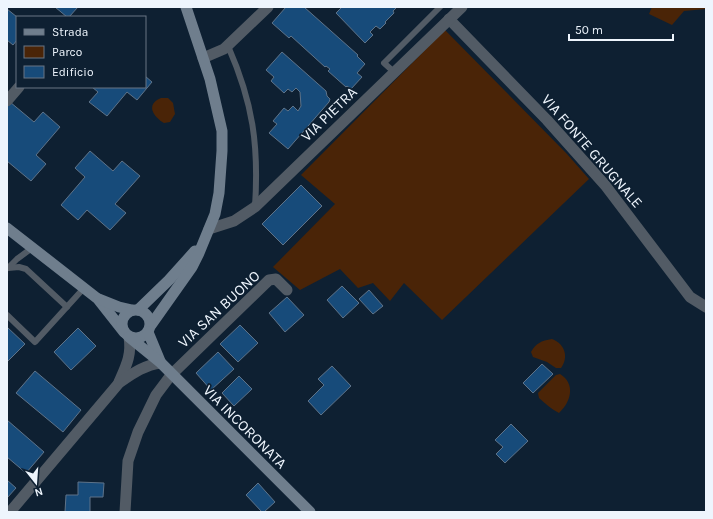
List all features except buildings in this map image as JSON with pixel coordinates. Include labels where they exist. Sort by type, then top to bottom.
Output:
[{"type":"main road","points":[[186,7],[210,78],[222,131],[219,193],[215,214],[208,232],[192,268],[150,329],[142,337],[138,338],[127,335],[122,328],[125,315],[135,310],[169,280],[191,256],[208,232]]},
{"type":"main road","points":[[7,228],[98,299],[119,307],[142,311],[149,317],[150,329]]},
{"type":"main road","name":"VIA INCORONATA","points":[[98,299],[127,335],[161,363],[171,375],[310,512]]},
{"type":"main road","name":"VIA INCORONATA","points":[[150,329],[161,363]]},
{"type":"street","points":[[203,58],[228,46],[268,7]]},
{"type":"street","name":"VIA PIETRA","points":[[208,232],[234,221],[255,207],[462,7]]},
{"type":"street","name":"VIA FONTE GRUGNALE","points":[[449,19],[547,120],[605,185],[690,296],[706,307]]},
{"type":"street","points":[[7,101],[18,88]]},
{"type":"street","name":"VIA SAN BUONO","points":[[171,375],[269,280],[276,279],[287,290]]},
{"type":"street","points":[[119,383],[127,364],[131,348],[127,335]]},
{"type":"street","points":[[10,512],[119,383],[148,365],[161,363]]},
{"type":"street","points":[[125,512],[128,461],[138,432],[156,395],[171,375]]},
{"type":"lane","points":[[394,72],[384,63],[440,7]]},
{"type":"lane","points":[[228,46],[239,71],[253,124],[256,152],[255,207]]},
{"type":"lane","points":[[7,269],[17,259],[32,248]]},
{"type":"lane","points":[[7,269],[19,267],[26,269],[67,307]]},
{"type":"lane","points":[[7,315],[35,342],[84,288]]},
{"type":"green space","points":[[652,7],[706,7],[706,9],[684,11],[672,25],[649,14]]},
{"type":"green space","points":[[445,30],[567,154],[589,179],[442,320],[404,283],[390,301],[373,283],[358,288],[340,269],[300,290],[273,267],[335,204],[301,175]]},
{"type":"green space","points":[[161,98],[168,98],[173,103],[175,114],[170,122],[164,123],[156,117],[152,110],[153,103]]},
{"type":"green space","points":[[552,339],[563,347],[565,360],[561,368],[556,368],[547,362],[533,357],[531,352],[539,343]]},
{"type":"green space","points":[[560,374],[568,383],[570,393],[566,404],[559,413],[539,398],[538,393],[556,375]]}]
